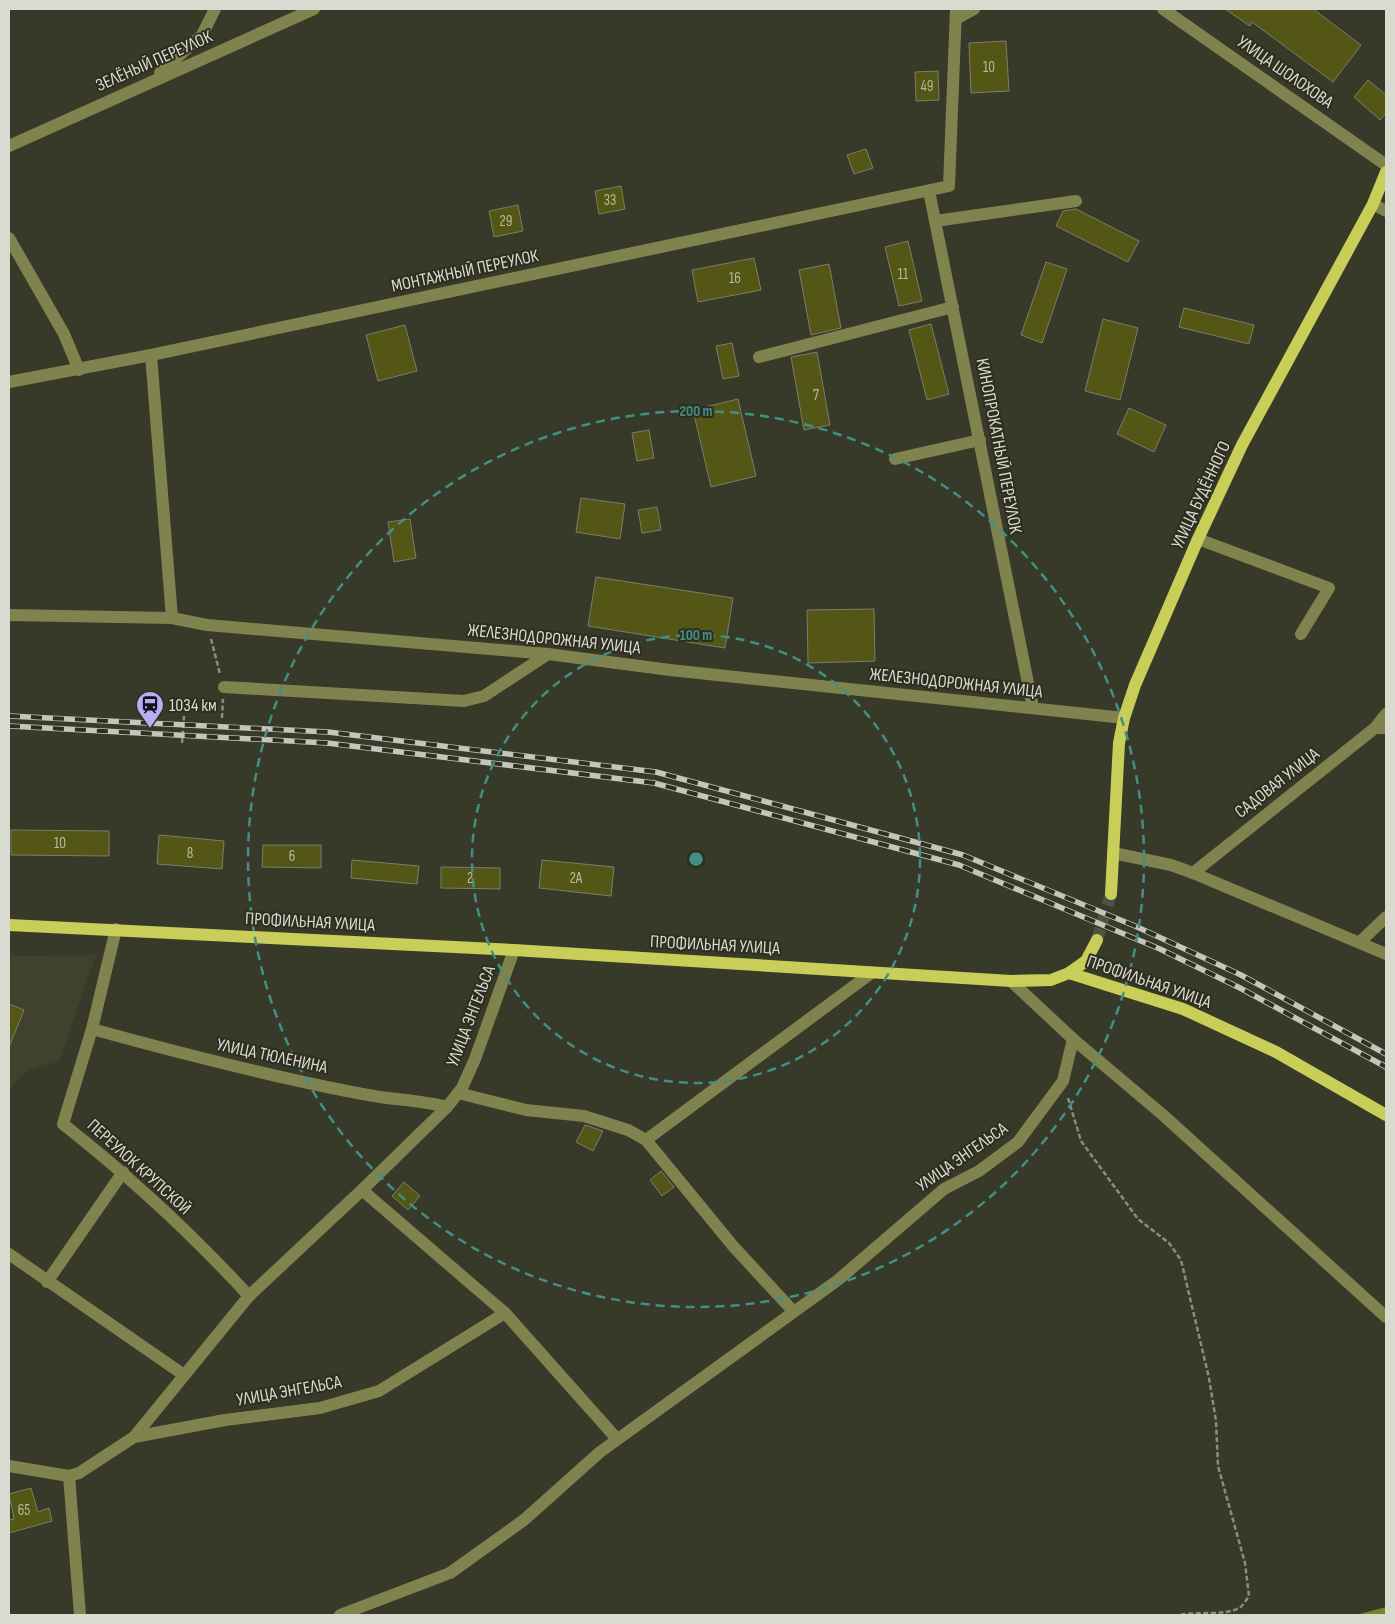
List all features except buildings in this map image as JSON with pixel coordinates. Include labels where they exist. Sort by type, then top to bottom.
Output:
[{"type":"main road","name":"УЛИЦА БУДЁННОГО","points":[[1111,894],[1116,765],[1124,718],[1136,685],[1198,539],[1242,446],[1373,204],[1386,172]]},
{"type":"main road","name":"ПРОФИЛЬНАЯ УЛИЦА","points":[[9,925],[514,950],[870,974],[1011,981],[1051,980],[1069,974],[1138,993],[1226,1028],[1276,1052],[1386,1115]]},
{"type":"main road","points":[[1069,974],[1086,961],[1096,940]]},
{"type":"street","points":[[153,80],[202,35],[215,9]]},
{"type":"street","name":"ЗЕЛЁНЫЙ ПЕРЕУЛОК","points":[[9,146],[314,9]]},
{"type":"street","points":[[956,14],[974,9]]},
{"type":"street","name":"УЛИЦА ШОЛОХОВА","points":[[1163,9],[1386,165]]},
{"type":"street","name":"МОНТАЖНЫЙ ПЕРЕУЛОК","points":[[9,382],[151,355],[949,186],[956,14]]},
{"type":"street","name":"КИНОПРОКАТНЫЙ ПЕРЕУЛОК","points":[[929,191],[1033,708]]},
{"type":"street","points":[[935,221],[1076,201]]},
{"type":"street","points":[[1373,204],[1386,211]]},
{"type":"street","points":[[9,238],[64,334],[78,370]]},
{"type":"street","points":[[759,357],[952,307]]},
{"type":"street","points":[[151,355],[172,618]]},
{"type":"street","points":[[895,459],[980,440]]},
{"type":"street","points":[[1198,539],[1329,588],[1301,634]]},
{"type":"street","name":"ЖЕЛЕЗНОДОРОЖНАЯ УЛИЦА","points":[[9,615],[172,618],[208,625],[548,654],[680,671],[1124,718]]},
{"type":"street","points":[[224,687],[464,701],[484,696],[548,654]]},
{"type":"street","name":"САДОВАЯ УЛИЦА","points":[[1193,873],[1381,728],[1386,714]]},
{"type":"street","points":[[1113,853],[1172,865],[1386,954]]},
{"type":"street","points":[[1360,942],[1386,917]]},
{"type":"street","name":"ПЕРЕУЛОК КРУПСКОЙ","points":[[116,929],[92,1030],[63,1124],[123,1172],[222,1267],[249,1296]]},
{"type":"street","name":"УЛИЦА ЭНГЕЛЬСА","points":[[362,1190],[447,1107],[458,1093],[475,1059],[514,950]]},
{"type":"street","points":[[646,1140],[870,974]]},
{"type":"street","points":[[1011,981],[1074,1039],[1163,1115],[1386,1317]]},
{"type":"street","name":"УЛИЦА ТЮЛЕНИНА","points":[[92,1030],[177,1052],[368,1095],[431,1102],[447,1107]]},
{"type":"street","name":"УЛИЦА ЭНГЕЛЬСА","points":[[340,1615],[450,1573],[524,1520],[617,1439],[838,1280],[944,1189],[979,1170],[1018,1142],[1062,1081],[1074,1039]]},
{"type":"street","name":"УЛИЦА ЭНГЕЛЬСА","points":[[458,1093],[526,1110],[584,1116],[628,1130],[646,1140],[733,1246],[793,1312]]},
{"type":"street","points":[[47,1282],[123,1172]]},
{"type":"street","points":[[134,1438],[249,1296],[362,1190],[505,1313],[617,1439]]},
{"type":"street","points":[[9,1254],[184,1375]]},
{"type":"street","name":"УЛИЦА ЭНГЕЛЬСА","points":[[69,1476],[79,1473],[134,1438],[225,1420],[320,1408],[379,1391],[505,1313]]},
{"type":"street","points":[[9,1466],[69,1476],[80,1615]]},
{"type":"path","points":[[208,625],[224,687],[222,718]]},
{"type":"path","points":[[182,743],[184,716]]},
{"type":"path","points":[[1062,1081],[1081,1141],[1138,1218],[1169,1243],[1181,1260],[1209,1378],[1216,1421],[1218,1466],[1245,1563],[1249,1596],[1240,1608],[1229,1612],[1191,1612],[1180,1615]]},
{"type":"shaded area","points":[[96,955],[59,1062],[39,1066],[24,1073],[9,1090],[9,956]]},
{"type":"shaded area","points":[[1386,1607],[1386,1615],[1356,1615]]},
{"type":"tunnel","points":[[1097,940],[1111,894]]},
{"type":"railway","points":[[9,716],[328,732],[656,772],[963,855],[1135,926],[1241,975],[1386,1054]]},
{"type":"railway","points":[[9,726],[327,743],[654,783],[959,865],[1160,949],[1240,988],[1386,1067]]},
{"type":"place","name":"1034 км","points":[[150,729]]}]
